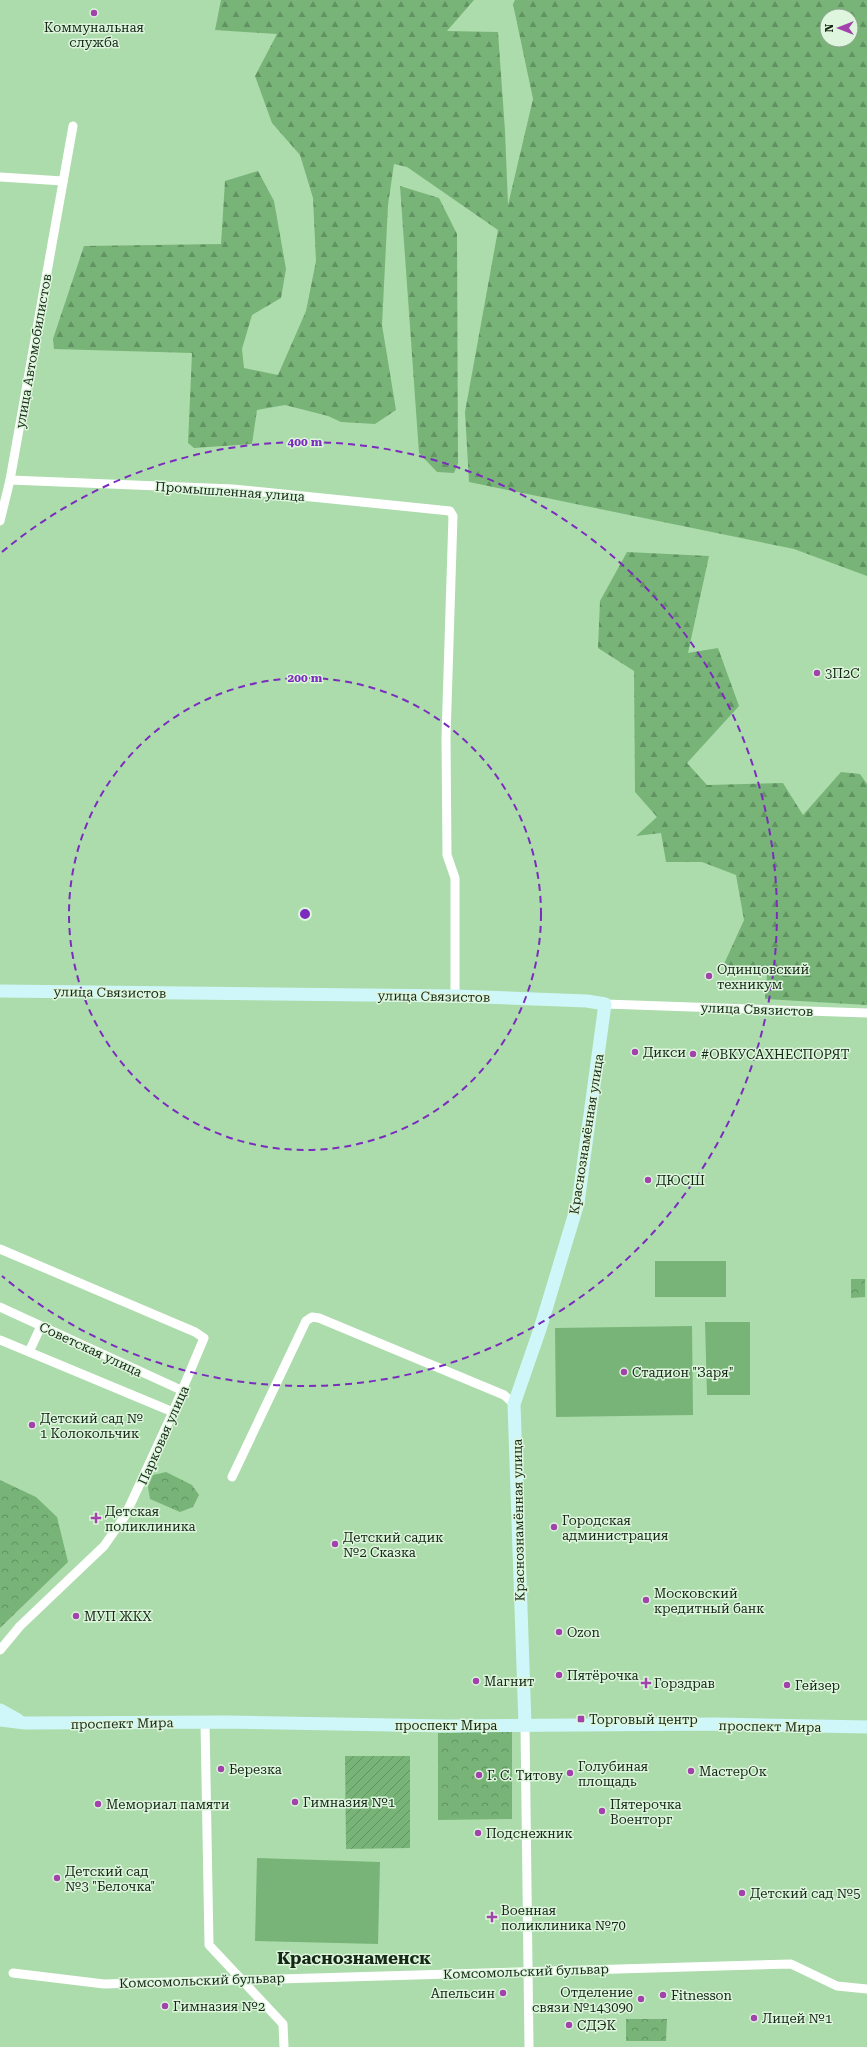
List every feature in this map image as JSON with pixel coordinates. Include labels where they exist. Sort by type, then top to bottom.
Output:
[{"type":"street","name":"улица Автомобилистов","points":[[0,521],[10,480],[74,126]]},
{"type":"street","points":[[0,176],[63,181]]},
{"type":"street","name":"Промышленная улица","points":[[10,480],[234,489],[450,511],[453,516],[446,737],[447,855],[455,878],[455,996]]},
{"type":"street","name":"улица Связистов","points":[[0,991],[455,996],[587,1001],[605,1004],[867,1013]]},
{"type":"street","name":"Краснознамённая улица","points":[[529,2047],[525,1726],[514,1404],[540,1329],[578,1203],[605,1004]]},
{"type":"street","name":"Парковая улица","points":[[0,1249],[195,1332],[204,1338],[173,1412],[125,1516],[104,1546],[20,1626],[0,1650]]},
{"type":"street","name":"Советская улица","points":[[0,1307],[182,1390]]},
{"type":"street","points":[[232,1476],[306,1321],[312,1317],[319,1318],[504,1394],[514,1404]]},
{"type":"street","points":[[29,1352],[41,1326]]},
{"type":"street","points":[[0,1340],[173,1412]]},
{"type":"street","name":"проспект Мира","points":[[0,1710],[25,1723]]},
{"type":"street","name":"проспект Мира","points":[[0,1720],[25,1723],[206,1728],[718,1724],[867,1727]]},
{"type":"street","points":[[206,1728],[208,1945],[283,2024],[284,2047]]},
{"type":"street","name":"Комсомольский бульвар","points":[[13,1973],[104,1984],[791,1964],[837,1986],[867,1988]]},
{"type":"green space","points":[[221,0],[474,0],[447,31],[498,32],[505,131],[508,205],[533,99],[513,4],[515,0],[867,0],[867,576],[794,549],[469,482],[465,412],[498,230],[407,167],[394,164],[388,205],[382,325],[396,410],[375,424],[341,422],[328,416],[285,405],[257,410],[252,444],[194,448],[188,443],[192,353],[54,349],[53,339],[84,246],[221,244],[225,181],[258,171],[274,201],[286,269],[281,298],[252,315],[242,349],[244,368],[278,375],[306,311],[316,261],[313,198],[300,155],[272,123],[255,76],[277,34],[215,30]]},
{"type":"green space","points":[[400,186],[439,198],[457,234],[458,463],[454,473],[437,472],[419,453]]},
{"type":"green space","points":[[627,552],[709,556],[688,653],[718,648],[739,706],[687,763],[707,785],[783,783],[803,815],[841,772],[860,774],[867,784],[867,1005],[765,999],[767,975],[724,964],[744,920],[736,875],[702,862],[666,862],[661,833],[636,836],[657,817],[635,792],[634,671],[598,648],[600,601]]},
{"type":"green space","points":[[655,1261],[726,1261],[726,1297],[655,1297]]},
{"type":"green space","points":[[851,1279],[865,1279],[865,1297],[851,1298]]},
{"type":"green space","points":[[705,1322],[750,1322],[750,1395],[707,1395]]},
{"type":"green space","name":"Стадион \"Заря\"","points":[[692,1326],[693,1415],[556,1417],[555,1328]]},
{"type":"green space","points":[[166,1472],[192,1485],[199,1495],[193,1507],[180,1512],[150,1499],[148,1487],[153,1475]]},
{"type":"green space","points":[[0,1480],[36,1497],[57,1517],[68,1562],[0,1628]]},
{"type":"green space","points":[[512,1731],[512,1819],[438,1820],[438,1733]]},
{"type":"green space","points":[[345,1756],[410,1756],[410,1848],[346,1849]]},
{"type":"green space","points":[[257,1858],[380,1862],[378,1944],[255,1941]]},
{"type":"green space","points":[[626,2019],[667,2019],[666,2041],[626,2041]]},
{"type":"place","name":"Коммунальная служба","points":[[94,13]]},
{"type":"place","name":"3П2С","points":[[817,673]]},
{"type":"place","name":"Одинцовский техникум","points":[[709,976]]},
{"type":"place","name":"Дикси","points":[[635,1052]]},
{"type":"place","name":"#ОВКУСАХНЕСПОРЯТ","points":[[693,1054]]},
{"type":"place","name":"ДЮСШ","points":[[648,1180]]},
{"type":"place","name":"Стадион \"Заря\"","points":[[624,1372]]},
{"type":"place","name":"Детский сад № 1 Колокольчик","points":[[32,1425]]},
{"type":"place","name":"Детская поликлиника","points":[[96,1518]]},
{"type":"place","name":"Городская администрация","points":[[554,1527]]},
{"type":"place","name":"Детский садик №2 Сказка","points":[[335,1544]]},
{"type":"place","name":"Московский кредитный банк","points":[[646,1600]]},
{"type":"place","name":"МУП ЖКХ","points":[[76,1616]]},
{"type":"place","name":"Ozon","points":[[559,1632]]},
{"type":"place","name":"Пятёрочка","points":[[559,1675]]},
{"type":"place","name":"Магнит","points":[[476,1681]]},
{"type":"place","name":"Горздрав","points":[[646,1683]]},
{"type":"place","name":"Гейзер","points":[[787,1685]]},
{"type":"place","name":"Торговый центр","points":[[581,1719]]},
{"type":"place","name":"Березка","points":[[221,1769]]},
{"type":"place","name":"МастерОк","points":[[691,1771]]},
{"type":"place","name":"Голубиная площадь","points":[[570,1773]]},
{"type":"place","name":"Г. С. Титову","points":[[479,1775]]},
{"type":"place","name":"Гимназия №1","points":[[295,1802]]},
{"type":"place","name":"Мемориал памяти","points":[[98,1804]]},
{"type":"place","name":"Пятерочка Военторг","points":[[602,1811]]},
{"type":"place","name":"Подснежник","points":[[478,1833]]},
{"type":"place","name":"Детский сад №3 \"Белочка\"","points":[[57,1878]]},
{"type":"place","name":"Детский сад №5","points":[[742,1893]]},
{"type":"place","name":"Военная поликлиника №70","points":[[492,1917]]},
{"type":"place","name":"Апельсин","points":[[503,1993]]},
{"type":"place","name":"Fitnesson","points":[[663,1995]]},
{"type":"place","name":"Отделение связи №143090","points":[[641,1999]]},
{"type":"place","name":"Гимназия №2","points":[[165,2006]]},
{"type":"place","name":"Лицей №1","points":[[754,2018]]},
{"type":"place","name":"СДЭК","points":[[569,2025]]},
{"type":"district","name":"Краснознаменск","points":[[354,1958]]}]
